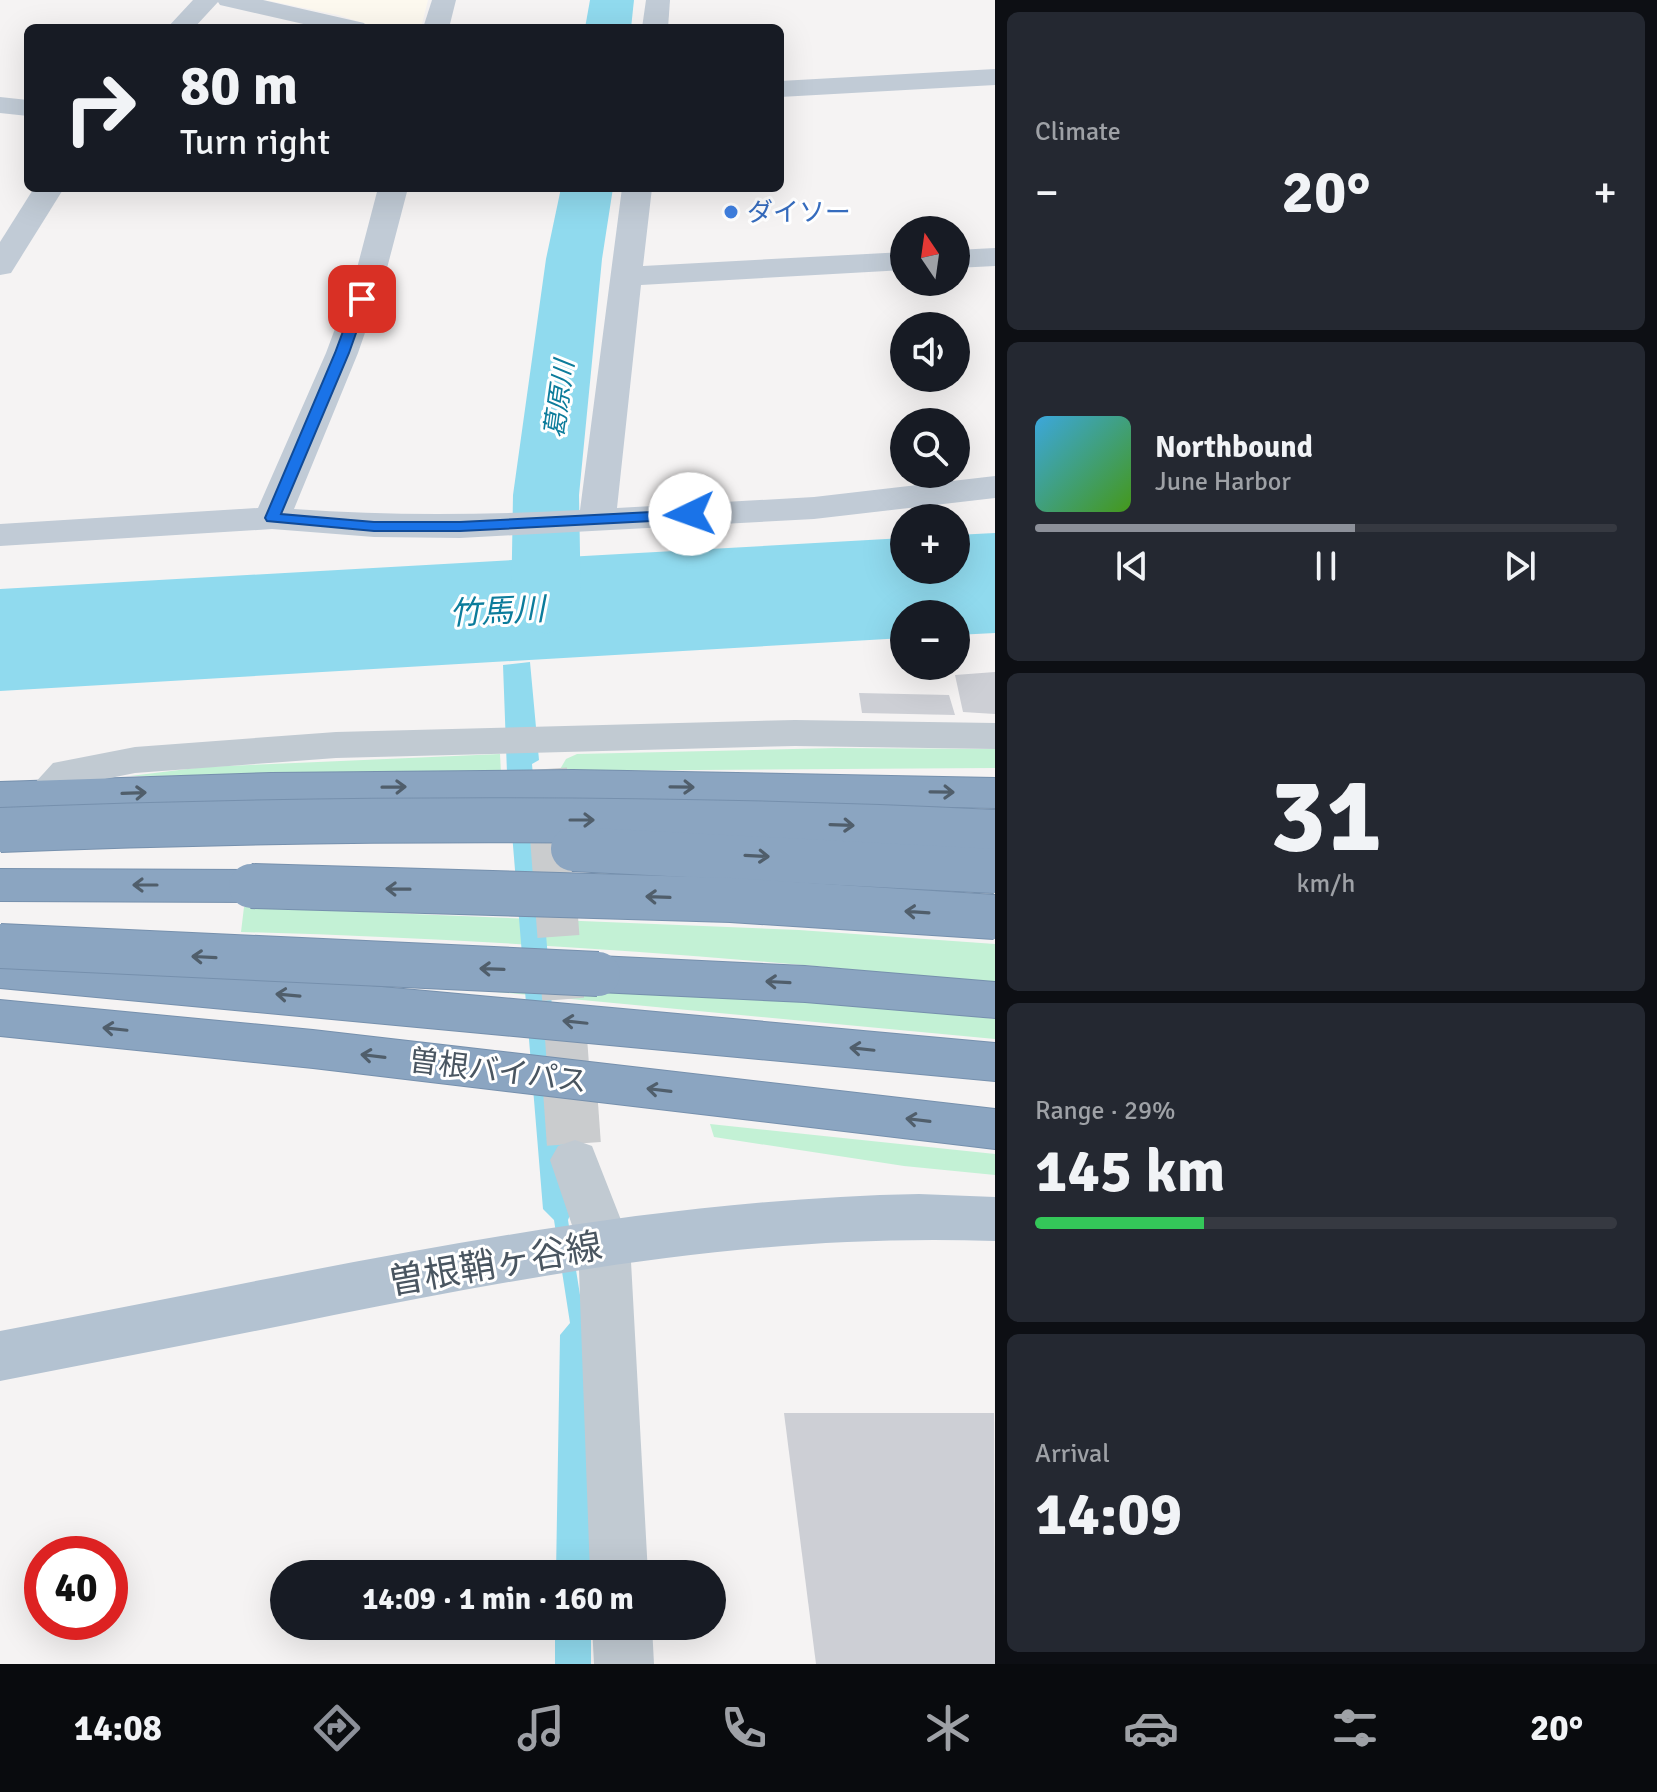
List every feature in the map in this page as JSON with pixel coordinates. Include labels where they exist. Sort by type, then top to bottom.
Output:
[{"type":"highway","points":[[0,797],[271,788],[573,785],[995,793]]},
{"type":"highway","points":[[0,830],[271,821],[481,819],[728,821],[995,832]]},
{"type":"highway","points":[[0,845],[496,846],[745,856],[995,871]]},
{"type":"highway","points":[[0,885],[504,891],[731,900],[995,917]]},
{"type":"highway","points":[[0,946],[805,984],[995,1000]]},
{"type":"highway","points":[[0,970],[995,1062]]},
{"type":"highway","name":"曽根バイパス","points":[[0,1018],[313,1049],[995,1129]]},
{"type":"main road","name":"曽根鞘ヶ谷線","points":[[0,1356],[498,1260],[693,1230],[803,1220],[954,1216],[995,1219]]},
{"type":"street","points":[[184,24],[207,0]]},
{"type":"street","points":[[229,0],[337,24]]},
{"type":"street","points":[[437,24],[444,0]]},
{"type":"street","points":[[655,24],[658,0]]},
{"type":"street","points":[[784,89],[995,77]]},
{"type":"street","points":[[0,105],[24,108]]},
{"type":"street","points":[[0,266],[46,192]]},
{"type":"street","points":[[272,518],[342,353],[371,272],[392,192]]},
{"type":"street","points":[[597,519],[637,192]]},
{"type":"street","points":[[970,258],[995,257]]},
{"type":"street","points":[[627,276],[890,262]]},
{"type":"street","points":[[0,535],[272,518],[374,526],[446,527],[814,508],[995,487]]},
{"type":"street","points":[[44,796],[67,773],[135,760],[336,745],[549,754],[795,733],[995,736]]},
{"type":"street","points":[[575,1160],[596,1244],[618,1560]]},
{"type":"street","points":[[623,1640],[624,1664]]},
{"type":"shaded area","points":[[266,0],[428,0],[422,24],[366,24]]},
{"type":"green space","points":[[835,748],[995,749],[995,768],[559,771],[566,759],[577,754]]},
{"type":"green space","points":[[500,754],[501,774],[130,776],[204,767]]},
{"type":"green space","points":[[244,907],[799,930],[995,944],[995,984],[618,950],[241,932]]},
{"type":"green space","points":[[415,971],[895,1008],[995,1019],[995,1039],[475,990]]},
{"type":"green space","points":[[710,1124],[995,1154],[995,1175],[904,1166],[714,1137]]},
{"type":"water","name":"竹馬川","points":[[995,533],[995,633],[970,634],[970,600],[890,600],[890,639],[0,691],[0,589],[890,539],[890,584],[970,584],[970,534]]},
{"type":"water","points":[[530,662],[539,760],[532,764],[565,1165],[574,1205],[568,1220],[584,1320],[591,1560],[556,1560],[560,1335],[570,1323],[554,1220],[543,1209],[507,773],[503,665]]},
{"type":"water","points":[[555,1640],[591,1640],[591,1664],[555,1664]]},
{"type":"building","points":[[995,672],[995,714],[963,712],[956,680],[970,680],[970,674]]},
{"type":"building","points":[[859,693],[949,695],[955,715],[862,713]]},
{"type":"building","points":[[784,1413],[994,1413],[995,1664],[816,1664]]},
{"type":"waterway","name":"葛原川","points":[[609,24],[612,0]]},
{"type":"waterway","name":"葛原川","points":[[546,612],[546,495],[574,259],[586,192]]},
{"type":"tunnel","points":[[546,769],[570,1092]]},
{"type":"tunnel","points":[[570,1090],[575,1160]]},
{"type":"place","name":"ダイソー","points":[[731,212]]},
{"type":"route","points":[[362,299],[272,518],[374,526],[460,527],[690,514]]}]
